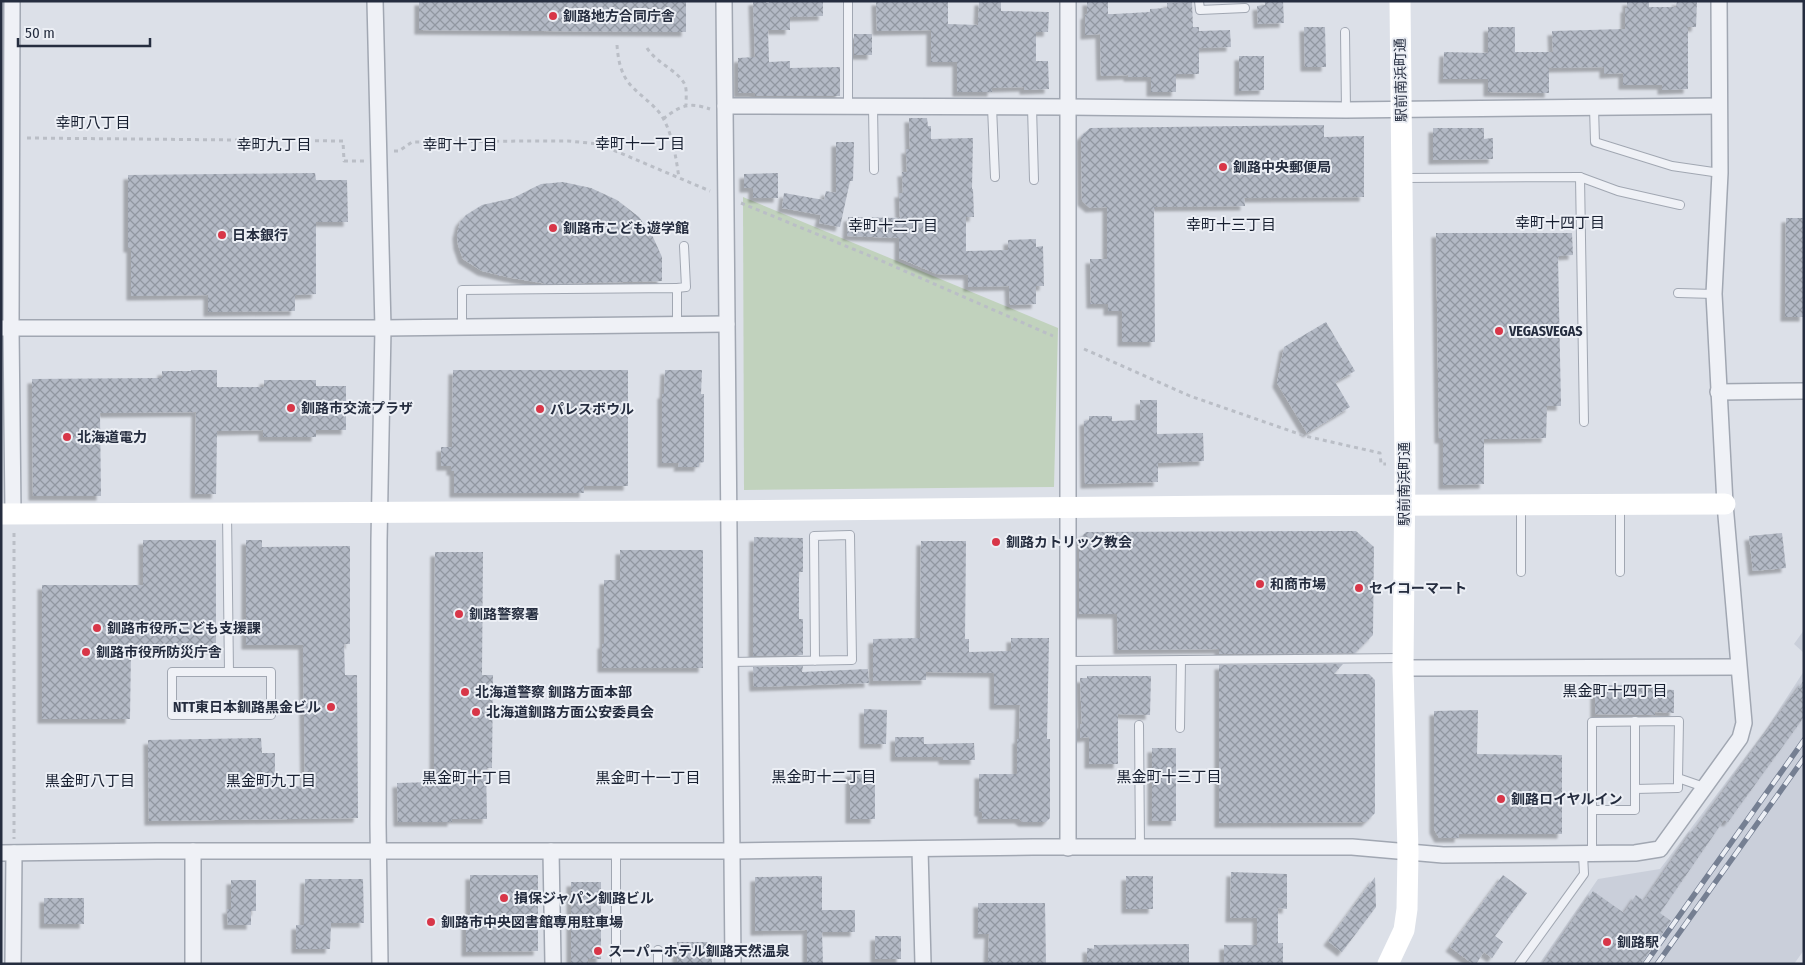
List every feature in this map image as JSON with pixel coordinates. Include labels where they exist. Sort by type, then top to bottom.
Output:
[{"type":"street","points":[[12,1],[6,328],[7,514],[1725,504]]},
{"type":"street","points":[[375,1],[382,328],[379,513],[378,851],[380,964]]},
{"type":"street","points":[[724,1],[733,964]]},
{"type":"street","points":[[1068,1],[1068,848]]},
{"type":"street","name":"駅前南浜町通","points":[[1388,964],[1404,930],[1408,909],[1403,663],[1404,505],[1400,1]]},
{"type":"street","points":[[13,964],[8,853],[1363,847],[1443,855],[1635,853],[1660,849],[1740,738],[1744,723],[1725,504],[1714,294],[1720,172],[1718,106],[1719,1]]},
{"type":"street","points":[[725,110],[848,106],[1346,110],[1718,106]]},
{"type":"street","points":[[6,328],[382,328],[727,324]]},
{"type":"street","points":[[1718,392],[1804,392]]},
{"type":"street","points":[[1403,663],[1738,666]]},
{"type":"street","points":[[920,849],[922,964]]},
{"type":"street","points":[[193,851],[193,964]]},
{"type":"street","points":[[551,851],[553,964]]},
{"type":"lane","points":[[848,1],[848,106]]},
{"type":"lane","points":[[1199,1],[1200,10],[1245,8]]},
{"type":"lane","points":[[1346,32],[1346,110]]},
{"type":"lane","points":[[874,106],[874,170]]},
{"type":"lane","points":[[992,107],[995,178]]},
{"type":"lane","points":[[1032,107],[1034,180]]},
{"type":"lane","points":[[1594,107],[1595,142],[1672,166],[1720,172]]},
{"type":"lane","points":[[1402,178],[1580,177],[1618,192],[1680,205]]},
{"type":"lane","points":[[1580,177],[1584,422]]},
{"type":"lane","points":[[462,326],[462,290],[686,288],[684,246]]},
{"type":"lane","points":[[677,288],[677,325]]},
{"type":"lane","points":[[1678,293],[1714,294]]},
{"type":"lane","points":[[1620,504],[1620,572]]},
{"type":"lane","points":[[1521,505],[1521,572]]},
{"type":"lane","points":[[227,514],[229,672]]},
{"type":"lane","points":[[729,662],[815,661],[852,660],[850,535],[814,536],[815,661]]},
{"type":"lane","points":[[1180,728],[1181,660]]},
{"type":"lane","points":[[1068,661],[1181,660],[1403,663]]},
{"type":"lane","points":[[172,672],[229,672],[271,672],[271,715],[172,715],[172,672]]},
{"type":"lane","points":[[1592,810],[1635,810],[1635,721]]},
{"type":"lane","points":[[1519,964],[1584,874],[1592,810],[1592,722],[1679,721],[1678,788],[1635,789]]},
{"type":"lane","points":[[1140,725],[1140,847]]},
{"type":"lane","points":[[1678,778],[1704,787]]},
{"type":"lane","points":[[616,851],[616,964]]},
{"type":"lane","points":[[658,950],[658,964]]},
{"type":"path","points":[[617,45],[623,74],[629,84],[655,107],[663,119],[675,148],[680,178]]},
{"type":"path","points":[[647,48],[650,53],[680,78],[685,85],[686,105]]},
{"type":"path","points":[[663,119],[673,111],[686,105],[725,110]]},
{"type":"path","points":[[8,145],[343,141],[344,161],[392,161],[390,152],[399,151],[412,142],[568,141],[599,144],[875,258],[1190,396],[1305,436],[1380,453],[1381,464],[1392,464]]},
{"type":"path","points":[[7,514],[8,853]]},
{"type":"shaded area","points":[[1804,630],[1804,653],[1794,644]]},
{"type":"shaded area","points":[[1804,671],[1804,950],[1794,964],[1539,964],[1598,879],[1660,869],[1765,731]]},
{"type":"green space","points":[[743,197],[1058,328],[1054,487],[744,490]]},
{"type":"building","name":"釧路地方合同庁舎","points":[[419,1],[686,1],[686,32],[419,30]]},
{"type":"building","points":[[753,1],[766,1],[766,3],[769,3],[769,1],[823,1],[823,16],[790,17],[790,30],[768,30],[769,62],[790,61],[790,68],[840,67],[840,96],[755,96],[755,93],[738,93],[738,58],[755,57]]},
{"type":"building","points":[[876,1],[948,1],[948,24],[978,25],[979,1],[1001,1],[1001,11],[1049,12],[1048,32],[1036,32],[1036,61],[1048,61],[1049,89],[1024,90],[1024,87],[992,88],[992,92],[957,92],[957,62],[931,62],[931,30],[877,31]]},
{"type":"building","points":[[1087,1],[1108,1],[1108,14],[1150,12],[1150,9],[1167,8],[1167,3],[1192,2],[1193,27],[1199,27],[1199,31],[1230,30],[1231,47],[1199,48],[1199,74],[1176,74],[1176,92],[1151,92],[1151,77],[1128,77],[1128,75],[1101,76],[1100,34],[1085,35]]},
{"type":"building","points":[[1265,1],[1283,1],[1284,23],[1258,24],[1257,6],[1265,5]]},
{"type":"building","points":[[1627,1],[1649,1],[1649,7],[1676,7],[1677,1],[1697,1],[1696,27],[1688,27],[1688,89],[1662,90],[1662,85],[1623,85],[1623,73],[1604,74],[1604,67],[1549,68],[1549,93],[1488,92],[1488,79],[1443,79],[1444,52],[1488,53],[1488,27],[1515,27],[1515,52],[1553,52],[1552,31],[1625,29]]},
{"type":"building","points":[[1304,27],[1325,27],[1326,67],[1305,67]]},
{"type":"building","points":[[854,34],[872,34],[872,55],[854,55]]},
{"type":"building","points":[[1239,56],[1264,56],[1264,90],[1239,91]]},
{"type":"building","points":[[909,118],[927,118],[928,126],[931,126],[931,139],[973,138],[972,189],[974,217],[966,217],[966,251],[1008,250],[1008,240],[1036,239],[1036,247],[1043,246],[1044,286],[1036,286],[1036,304],[1010,305],[1009,286],[968,287],[968,275],[937,274],[899,258],[899,238],[847,236],[848,217],[900,218],[899,193],[903,193],[902,172],[907,172],[906,149],[910,149]]},
{"type":"building","name":"釧路中央郵便局","points":[[1324,125],[1324,137],[1364,136],[1364,197],[1244,198],[1245,206],[1154,207],[1155,342],[1122,342],[1122,311],[1108,311],[1108,304],[1091,304],[1090,259],[1107,259],[1107,207],[1090,208],[1082,201],[1081,136],[1090,128]]},
{"type":"building","points":[[1433,128],[1484,128],[1484,139],[1493,138],[1493,159],[1433,160]]},
{"type":"building","points":[[836,142],[854,142],[853,181],[850,181],[840,227],[819,223],[821,215],[782,208],[784,193],[824,200],[826,191],[836,193]]},
{"type":"building","name":"日本銀行","points":[[315,173],[316,180],[347,180],[348,222],[316,222],[316,294],[295,295],[295,311],[208,312],[208,295],[131,296],[131,248],[128,248],[128,175]]},
{"type":"building","points":[[778,173],[778,198],[753,198],[753,188],[744,188],[744,174]]},
{"type":"building","name":"釧路市こども遊学館","points":[[563,182],[591,188],[617,200],[639,217],[653,237],[662,257],[662,281],[547,284],[482,271],[463,259],[458,245],[457,234],[460,222],[466,215],[482,205],[513,198],[541,184]]},
{"type":"building","points":[[1786,218],[1804,218],[1804,317],[1785,317]]},
{"type":"building","name":"VEGASVEGAS","points":[[1436,233],[1572,233],[1573,255],[1558,256],[1561,406],[1547,406],[1546,438],[1484,439],[1484,484],[1443,485],[1443,439],[1439,439]]},
{"type":"building","points":[[1326,322],[1355,371],[1335,382],[1350,407],[1307,433],[1277,383],[1284,347]]},
{"type":"building","points":[[217,370],[217,387],[264,387],[264,380],[316,380],[316,386],[346,386],[346,430],[316,430],[316,437],[263,437],[263,430],[217,431],[216,494],[195,494],[196,412],[100,413],[101,496],[33,496],[32,379],[162,378],[162,371]]},
{"type":"building","name":"パレスボウル","points":[[453,370],[628,370],[628,486],[584,486],[584,493],[454,493],[454,471],[451,471],[451,466],[441,466],[441,447],[452,447]]},
{"type":"building","points":[[665,370],[702,370],[701,394],[704,394],[704,462],[699,463],[699,467],[678,467],[679,463],[662,463],[662,394],[664,394]]},
{"type":"building","points":[[1140,400],[1157,400],[1157,434],[1203,433],[1204,461],[1158,463],[1158,482],[1085,484],[1084,421],[1089,420],[1089,416],[1112,416],[1112,421],[1140,420]]},
{"type":"building","name":"和商市場","points":[[1356,531],[1374,547],[1373,635],[1355,653],[1219,654],[1219,649],[1118,650],[1117,614],[1079,614],[1079,539],[1086,532]]},
{"type":"building","points":[[1782,533],[1786,568],[1753,571],[1749,536]]},
{"type":"building","points":[[754,537],[803,538],[803,572],[799,572],[799,619],[803,619],[803,655],[753,656]]},
{"type":"building","points":[[143,540],[216,540],[216,649],[131,649],[130,719],[42,719],[42,585],[143,585]]},
{"type":"building","points":[[246,540],[262,540],[262,547],[350,546],[350,644],[344,644],[345,675],[357,675],[358,818],[149,821],[148,740],[261,738],[262,753],[275,753],[275,787],[305,786],[303,645],[246,645]]},
{"type":"building","points":[[921,541],[966,541],[965,639],[969,639],[969,652],[1011,651],[1011,638],[1049,638],[1047,739],[1050,739],[1050,818],[1046,822],[1023,822],[1019,819],[982,819],[982,812],[979,812],[979,774],[1017,774],[1017,739],[1019,739],[1020,705],[994,705],[994,673],[926,672],[926,680],[873,681],[873,639],[920,638]]},
{"type":"building","points":[[620,550],[703,550],[703,668],[602,668],[604,580],[620,580]]},
{"type":"building","name":"釧路警察署","points":[[435,552],[483,552],[482,675],[493,675],[492,768],[486,768],[487,819],[452,819],[452,822],[398,822],[397,783],[434,782]]},
{"type":"building","points":[[1343,664],[1334,674],[1369,674],[1375,680],[1375,813],[1366,822],[1219,823],[1219,665]]},
{"type":"building","points":[[803,666],[802,672],[868,669],[869,683],[754,687],[753,667]]},
{"type":"building","points":[[1087,676],[1151,676],[1150,715],[1118,714],[1118,764],[1089,764],[1089,737],[1080,738],[1080,724],[1082,724],[1080,678],[1087,678]]},
{"type":"building","points":[[1804,680],[1804,717],[1728,822],[1724,820],[1660,913],[1671,921],[1641,964],[1543,964],[1593,891],[1624,913],[1636,895],[1644,901],[1694,828],[1696,829]]},
{"type":"building","points":[[1595,685],[1655,685],[1655,689],[1674,690],[1674,713],[1655,712],[1655,715],[1595,714]]},
{"type":"building","points":[[864,709],[887,710],[886,744],[864,744]]},
{"type":"building","points":[[1478,710],[1477,754],[1562,755],[1562,834],[1459,834],[1459,838],[1439,838],[1434,829],[1434,711]]},
{"type":"building","points":[[895,737],[924,737],[924,744],[974,743],[975,760],[943,760],[943,757],[895,757]]},
{"type":"building","points":[[1152,748],[1176,748],[1176,821],[1152,821]]},
{"type":"building","points":[[850,772],[875,772],[875,819],[850,819]]},
{"type":"building","points":[[1231,872],[1287,874],[1287,909],[1278,908],[1278,943],[1283,943],[1283,964],[1224,964],[1224,945],[1257,945],[1257,918],[1230,918]]},
{"type":"building","name":"損保ジャパン釧路ビル","points":[[470,875],[538,875],[538,951],[466,952],[466,922],[470,922]]},
{"type":"building","points":[[1503,875],[1527,893],[1495,936],[1503,942],[1492,958],[1484,952],[1476,964],[1473,964],[1450,947]]},
{"type":"building","points":[[822,876],[822,910],[855,910],[855,932],[822,932],[823,964],[807,964],[807,930],[755,931],[755,877]]},
{"type":"building","points":[[1126,876],[1153,876],[1153,909],[1126,909]]},
{"type":"building","points":[[1375,877],[1376,907],[1342,952],[1328,941]]},
{"type":"building","points":[[305,879],[363,879],[364,923],[331,923],[330,949],[296,949],[296,925],[304,925]]},
{"type":"building","points":[[231,880],[256,880],[256,911],[251,911],[251,925],[228,925],[227,909],[231,909]]},
{"type":"building","points":[[571,882],[601,882],[601,959],[588,959],[588,964],[571,964]]},
{"type":"building","points":[[44,898],[84,898],[84,924],[44,924]]},
{"type":"building","points":[[978,903],[1045,903],[1046,964],[988,964],[989,934],[978,934]]},
{"type":"building","points":[[875,936],[901,936],[901,959],[875,959]]},
{"type":"building","points":[[677,942],[712,942],[712,964],[677,964]]},
{"type":"building","points":[[1189,944],[1189,964],[1087,964],[1087,948],[1094,949],[1094,945]]},
{"type":"railway","points":[[1645,964],[1804,740]]},
{"type":"railway","points":[[1657,964],[1804,758]]},
{"type":"place","name":"釧路地方合同庁舎","points":[[553,16]]},
{"type":"place","name":"釧路中央郵便局","points":[[1223,167]]},
{"type":"place","name":"釧路市こども遊学館","points":[[553,228]]},
{"type":"place","name":"日本銀行","points":[[222,235]]},
{"type":"place","name":"VEGASVEGAS","points":[[1499,331]]},
{"type":"place","name":"釧路市交流プラザ","points":[[291,408]]},
{"type":"place","name":"パレスボウル","points":[[540,409]]},
{"type":"place","name":"北海道電力","points":[[67,437]]},
{"type":"place","name":"釧路カトリック教会","points":[[996,542]]},
{"type":"place","name":"和商市場","points":[[1260,584]]},
{"type":"place","name":"セイコーマート","points":[[1359,588]]},
{"type":"place","name":"釧路警察署","points":[[459,614]]},
{"type":"place","name":"釧路市役所こども支援課","points":[[97,628]]},
{"type":"place","name":"釧路市役所防災庁舎","points":[[86,652]]},
{"type":"place","name":"北海道警察 釧路方面本部","points":[[465,692]]},
{"type":"place","name":"NTT東日本釧路黒金ビル","points":[[331,707]]},
{"type":"place","name":"北海道釧路方面公安委員会","points":[[476,712]]},
{"type":"place","name":"釧路ロイヤルイン","points":[[1501,799]]},
{"type":"place","name":"損保ジャパン釧路ビル","points":[[504,898]]},
{"type":"place","name":"釧路市中央図書館専用駐車場","points":[[431,922]]},
{"type":"place","name":"釧路駅","points":[[1607,942]]},
{"type":"place","name":"スーパーホテル釧路天然温泉","points":[[598,951]]},
{"type":"district","name":"幸町八丁目","points":[[93,123]]},
{"type":"district","name":"幸町十一丁目","points":[[640,144]]},
{"type":"district","name":"幸町九丁目","points":[[274,145]]},
{"type":"district","name":"幸町十丁目","points":[[460,145]]},
{"type":"district","name":"幸町十四丁目","points":[[1560,223]]},
{"type":"district","name":"幸町十三丁目","points":[[1231,225]]},
{"type":"district","name":"幸町十二丁目","points":[[893,226]]},
{"type":"district","name":"黒金町十四丁目","points":[[1615,691]]},
{"type":"district","name":"黒金町十二丁目","points":[[824,777]]},
{"type":"district","name":"黒金町十三丁目","points":[[1169,777]]},
{"type":"district","name":"黒金町十丁目","points":[[467,778]]},
{"type":"district","name":"黒金町十一丁目","points":[[648,778]]},
{"type":"district","name":"黒金町八丁目","points":[[90,781]]},
{"type":"district","name":"黒金町九丁目","points":[[271,781]]}]
